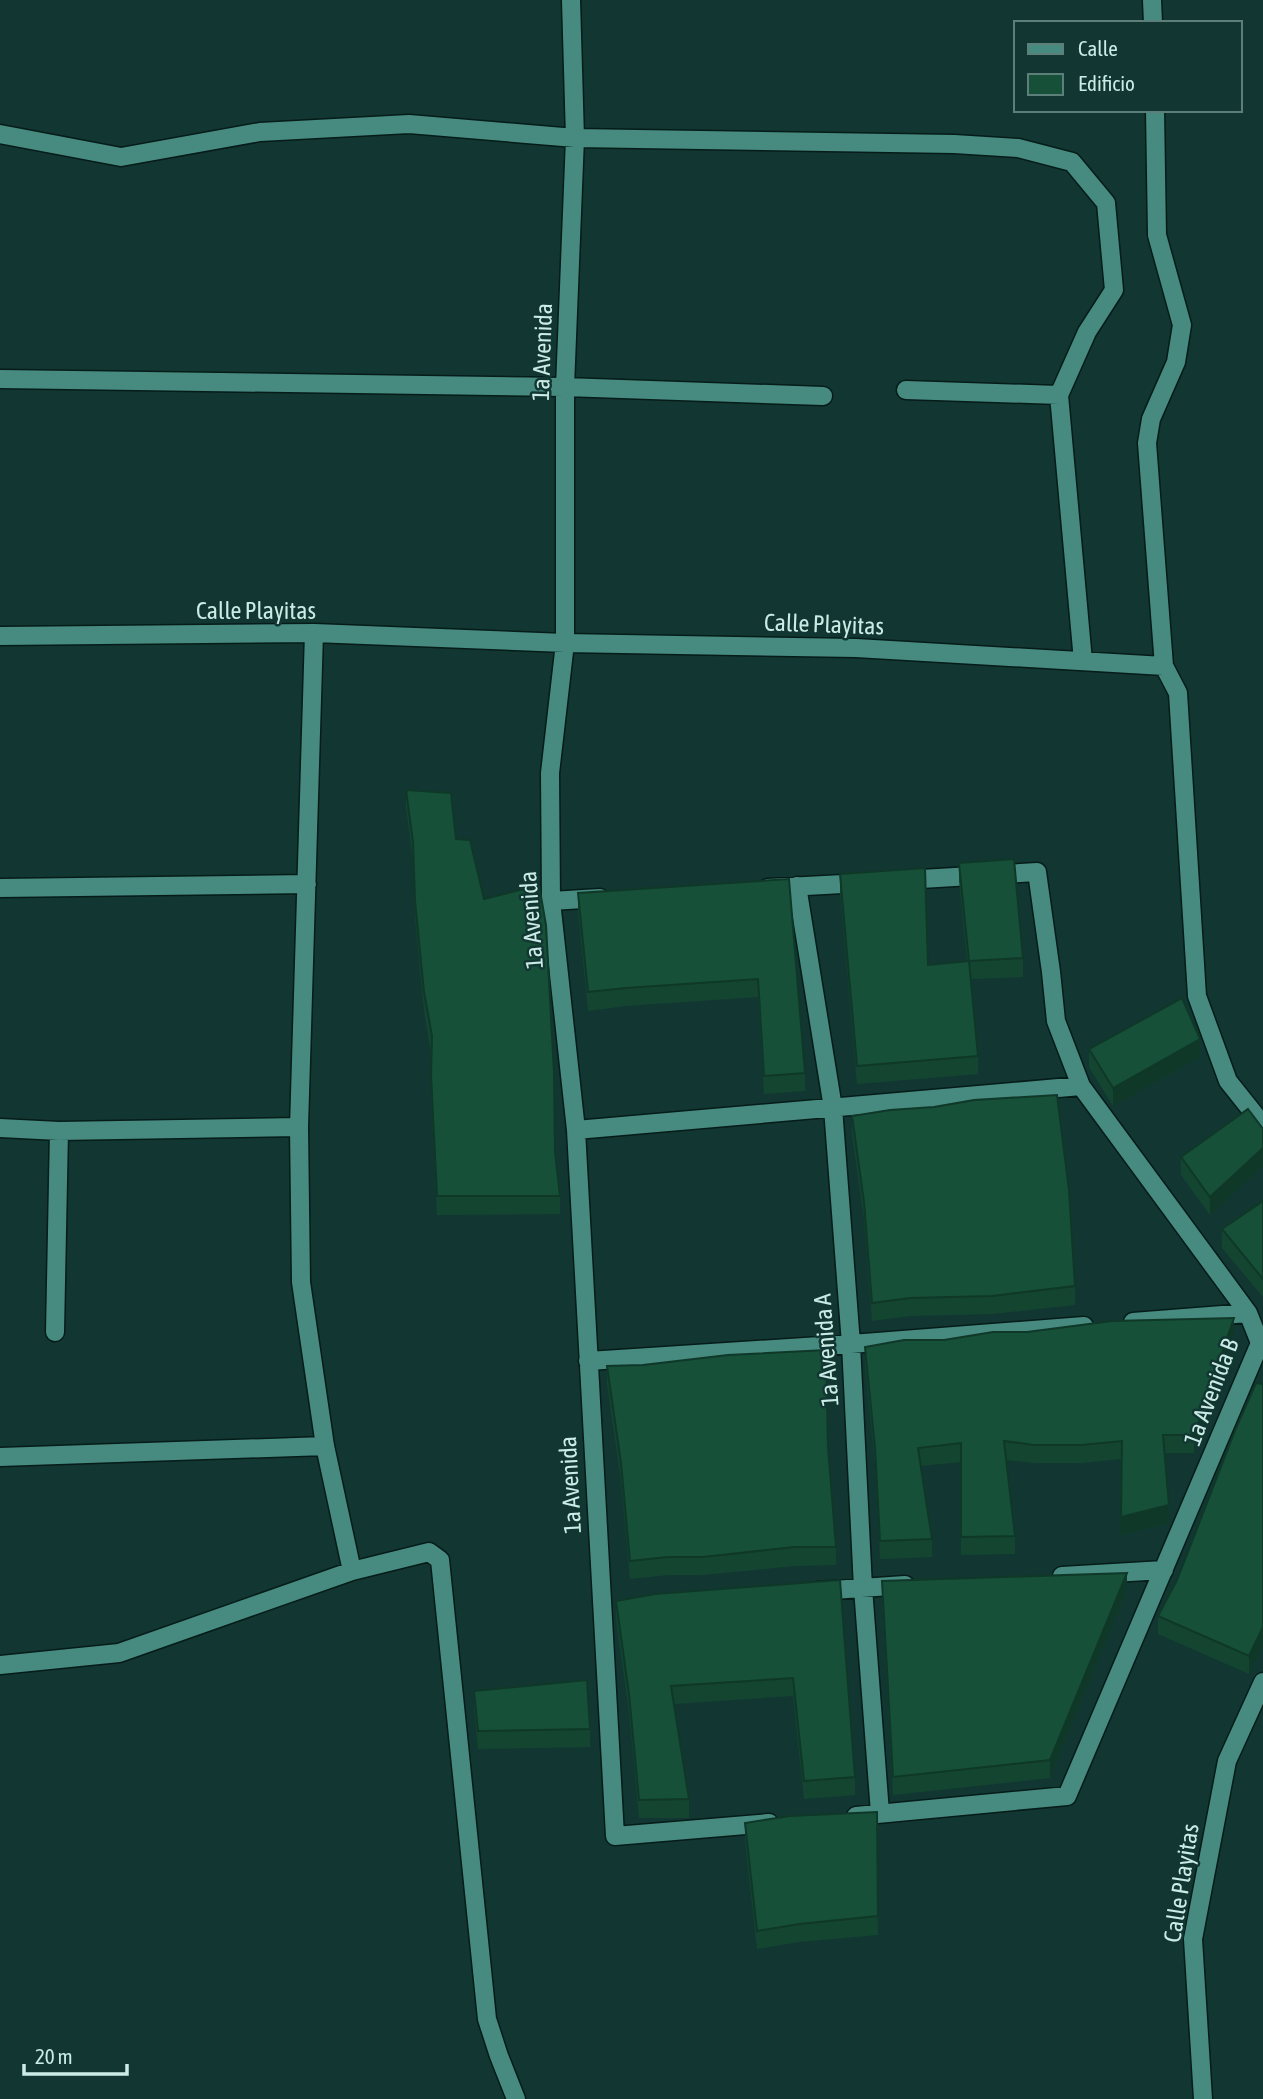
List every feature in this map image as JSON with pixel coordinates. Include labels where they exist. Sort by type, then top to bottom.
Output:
[{"type":"street","name":"1a Avenida","points":[[571,0],[575,138],[565,387],[565,643],[550,773],[551,901],[576,1130],[588,1362],[608,1603],[615,1836],[783,1822]]},
{"type":"street","points":[[1152,0],[1153,21]]},
{"type":"street","points":[[1155,112],[1157,235],[1182,325],[1176,362],[1151,419],[1147,443],[1164,666],[1178,693],[1196,996],[1228,1081],[1263,1125]]},
{"type":"street","points":[[0,134],[121,157],[260,132],[409,124],[575,138],[1017,148],[1072,162],[1106,203],[1114,290],[1087,332],[1059,396],[1083,661]]},
{"type":"street","points":[[0,379],[565,387],[823,396]]},
{"type":"street","points":[[906,390],[1059,396]]},
{"type":"street","points":[[314,633],[299,1127],[301,1282],[325,1446],[352,1571]]},
{"type":"street","name":"Calle Playitas","points":[[0,636],[314,633],[565,643],[856,648],[1164,666]]},
{"type":"street","name":"1a Avenida B","points":[[797,887],[1037,872],[1052,972],[1056,1021],[1081,1086],[1248,1313],[1260,1343],[1067,1796],[880,1814]]},
{"type":"street","points":[[0,888],[307,884]]},
{"type":"street","points":[[756,889],[797,887]]},
{"type":"street","name":"1a Avenida A","points":[[797,887],[833,1108],[851,1344],[863,1588],[880,1814]]},
{"type":"street","points":[[551,901],[619,897]]},
{"type":"street","points":[[576,1130],[1081,1086]]},
{"type":"street","points":[[0,1128],[59,1131],[299,1127]]},
{"type":"street","points":[[55,1332],[59,1131]]},
{"type":"street","points":[[588,1362],[1248,1313]]},
{"type":"street","points":[[0,1457],[325,1446]]},
{"type":"street","points":[[0,1665],[119,1653],[352,1571],[429,1552],[440,1560],[487,2019],[516,2099]]},
{"type":"street","points":[[1041,1577],[1164,1570]]},
{"type":"street","points":[[794,1592],[918,1585]]},
{"type":"street","name":"Calle Playitas","points":[[1203,2099],[1193,1939],[1227,1761],[1263,1682]]},
{"type":"street","points":[[838,1817],[880,1814]]},
{"type":"building","points":[[406,790],[451,793],[456,839],[470,840],[484,899],[539,885],[546,925],[554,1072],[555,1152],[560,1196],[437,1196],[431,1075],[432,1036],[424,992],[415,901],[413,842]]},
{"type":"building","points":[[1014,859],[1023,958],[969,961],[959,863]]},
{"type":"building","points":[[925,868],[928,965],[969,961],[978,1056],[857,1066],[840,874]]},
{"type":"building","points":[[789,879],[805,1073],[764,1076],[758,979],[588,992],[578,893]]},
{"type":"building","points":[[1182,998],[1200,1039],[1113,1088],[1089,1049]]},
{"type":"building","points":[[1057,1095],[1069,1190],[1075,1286],[992,1296],[910,1298],[872,1303],[864,1202],[852,1116],[974,1100]]},
{"type":"building","points":[[1248,1109],[1263,1129],[1263,1148],[1210,1197],[1181,1157]]},
{"type":"building","points":[[1263,1201],[1263,1279],[1222,1229]]},
{"type":"building","points":[[1234,1318],[1194,1435],[1163,1435],[1169,1505],[1121,1517],[1122,1441],[1081,1445],[1034,1445],[1004,1441],[1015,1536],[961,1537],[961,1443],[918,1448],[932,1539],[880,1541],[875,1448],[865,1347],[904,1340],[944,1340],[993,1332],[1027,1332],[1112,1321]]},
{"type":"building","points":[[826,1350],[828,1447],[836,1547],[795,1547],[703,1557],[630,1561],[621,1463],[607,1366],[643,1365],[728,1355]]},
{"type":"building","points":[[1256,1383],[1263,1384],[1263,1627],[1249,1656],[1158,1616],[1177,1580]]},
{"type":"building","points":[[1127,1573],[1050,1760],[893,1777],[882,1581]]},
{"type":"building","points":[[840,1580],[855,1777],[804,1781],[793,1678],[671,1686],[689,1799],[639,1800],[629,1694],[616,1601],[655,1594]]},
{"type":"building","points":[[587,1680],[590,1729],[478,1731],[474,1691]]},
{"type":"building","points":[[877,1812],[878,1916],[757,1931],[745,1823],[790,1816]]}]
